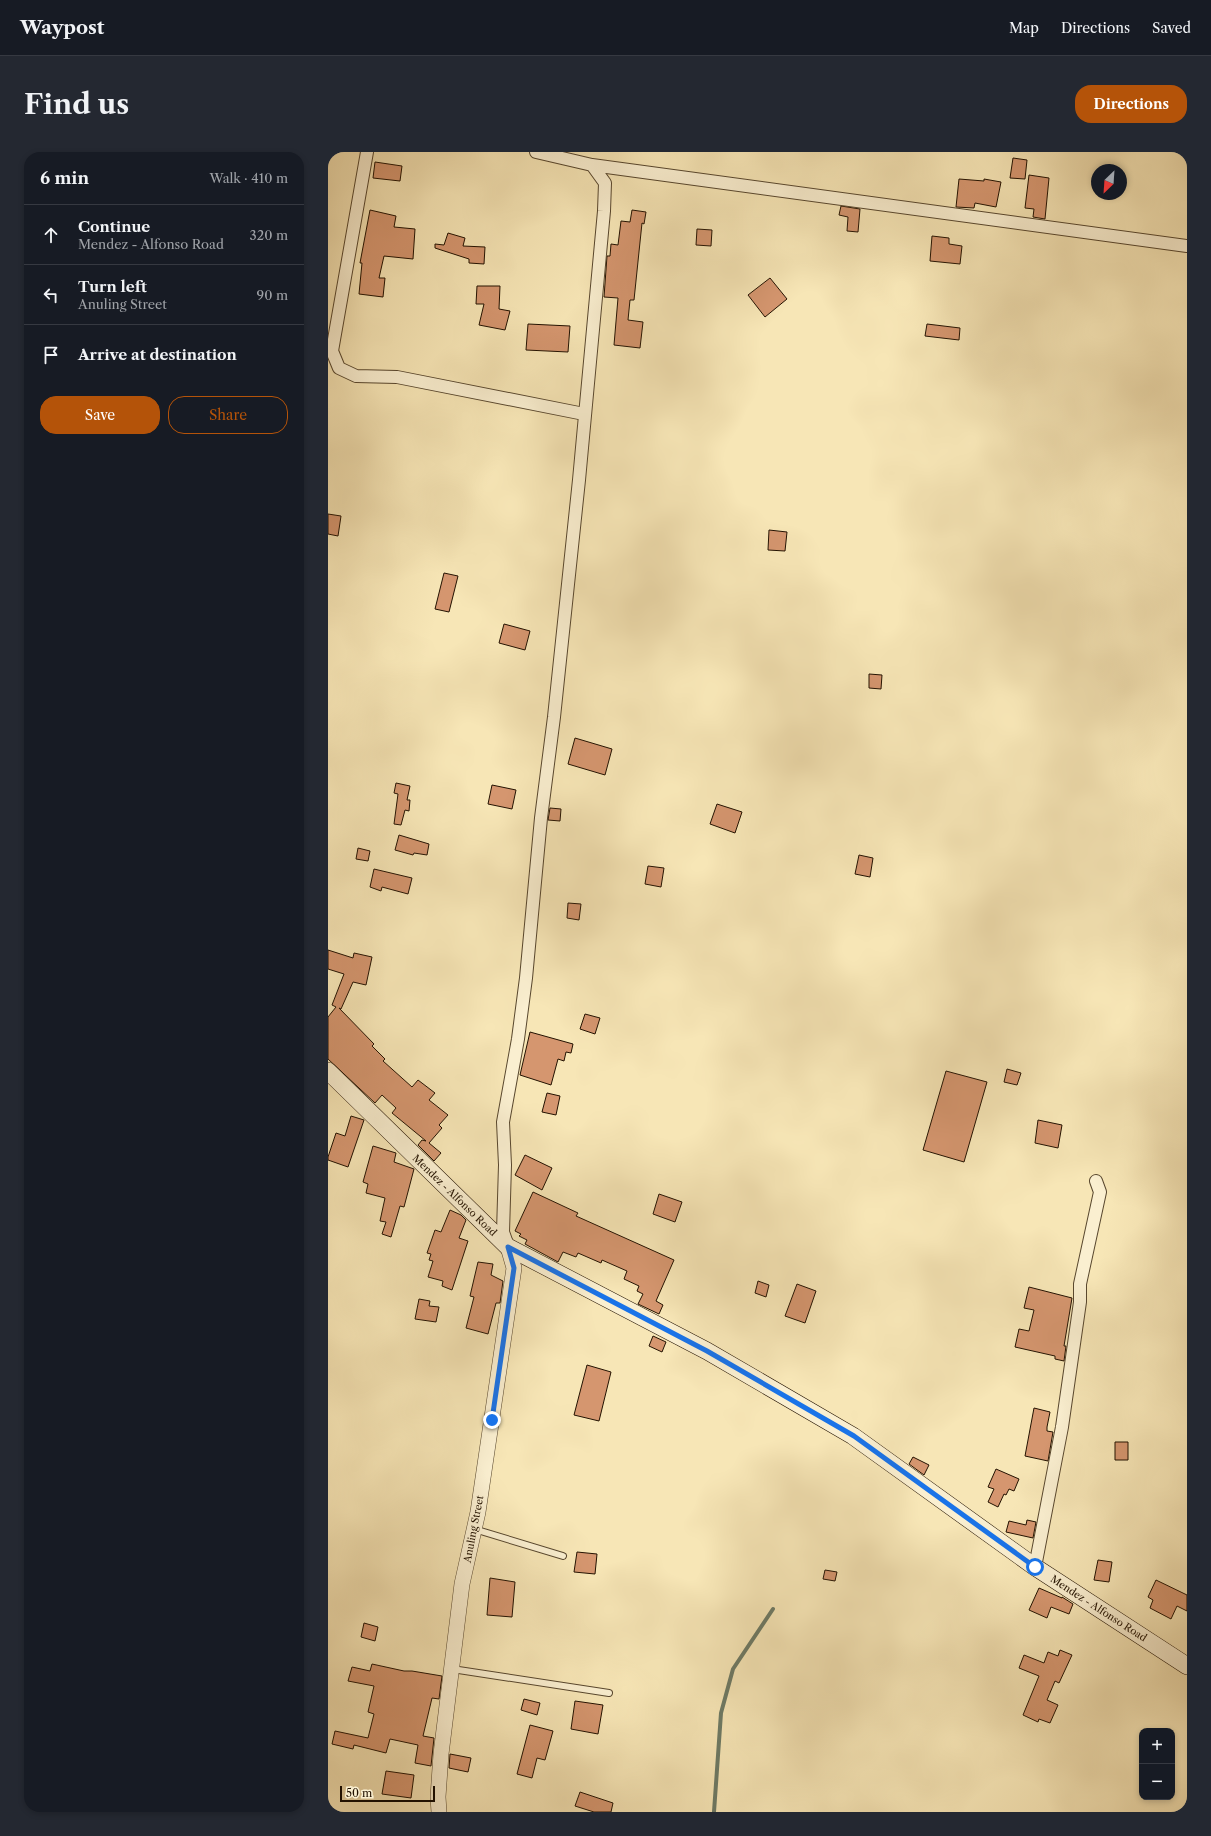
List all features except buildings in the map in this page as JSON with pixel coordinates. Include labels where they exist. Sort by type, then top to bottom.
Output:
[{"type":"main road","name":"Mendez - Alfonso Road","points":[[328,1071],[508,1247],[707,1351],[854,1436],[1035,1567],[1187,1666]]},
{"type":"street","points":[[367,152],[332,351],[339,368],[356,376],[397,377],[584,414]]},
{"type":"street","points":[[536,152],[592,165],[1187,246]]},
{"type":"street","points":[[508,1247],[503,1232],[505,1165],[503,1122],[518,1039],[526,978],[538,840],[554,717],[604,211],[605,183],[592,165]]},
{"type":"street","points":[[1035,1567],[1062,1427],[1080,1302],[1080,1284],[1100,1192],[1096,1181]]},
{"type":"street","name":"Anuling Street","points":[[439,1812],[441,1754],[462,1584],[474,1529],[497,1389],[514,1268],[508,1247]]},
{"type":"lane","points":[[474,1529],[563,1556]]},
{"type":"lane","points":[[452,1669],[609,1693]]},
{"type":"waterway","points":[[714,1812],[721,1713],[733,1669],[773,1609]]},
{"type":"route","points":[[492,1420],[507,1328],[514,1268],[508,1247],[707,1351],[854,1436],[1035,1567]]}]
